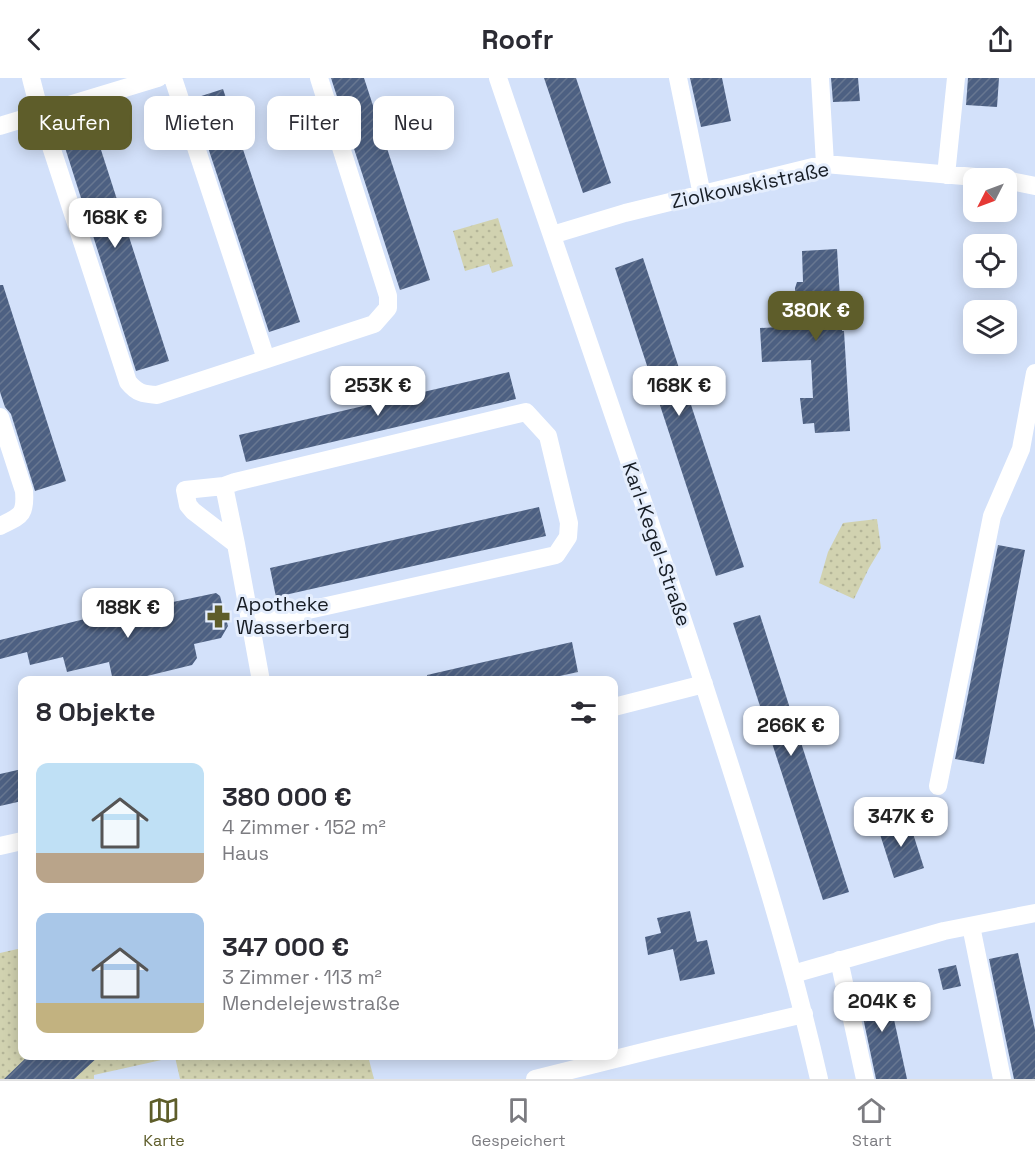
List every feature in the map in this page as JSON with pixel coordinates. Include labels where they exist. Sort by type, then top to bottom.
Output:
[{"type":"street","points":[[31,78],[36,96]]},
{"type":"street","points":[[97,96],[158,78]]},
{"type":"street","points":[[173,78],[266,359]]},
{"type":"street","points":[[52,150],[128,382],[134,389],[146,395],[157,395],[374,324],[388,308],[388,296],[320,78]]},
{"type":"street","name":"Karl-Kegel-Straße","points":[[498,78],[684,621],[748,819],[804,1014],[819,1079]]},
{"type":"street","points":[[678,78],[702,195]]},
{"type":"street","points":[[820,78],[825,164]]},
{"type":"street","points":[[946,175],[956,78]]},
{"type":"street","points":[[0,126],[18,120]]},
{"type":"street","name":"Ziolkowskistraße","points":[[552,235],[625,213],[825,164],[963,176]]},
{"type":"street","points":[[1017,182],[1035,186]]},
{"type":"street","points":[[938,786],[992,516],[1021,449],[1035,373]]},
{"type":"street","points":[[236,544],[193,511],[188,505],[185,490],[224,486],[526,412],[548,436],[569,524],[568,537],[556,555],[250,623]]},
{"type":"street","points":[[0,417],[25,501],[20,517],[0,526]]},
{"type":"street","points":[[224,486],[260,676]]},
{"type":"street","points":[[618,705],[704,684]]},
{"type":"street","points":[[0,846],[18,842]]},
{"type":"street","points":[[793,974],[944,931],[1035,913]]},
{"type":"street","points":[[970,926],[1002,1079]]},
{"type":"street","points":[[839,960],[865,1079]]},
{"type":"street","points":[[618,1059],[804,1014]]},
{"type":"street","points":[[535,1079],[614,1060]]},
{"type":"green space","points":[[498,218],[513,266],[492,273],[489,264],[465,271],[453,231]]},
{"type":"green space","points":[[877,519],[881,548],[854,599],[819,583],[828,552],[843,523]]},
{"type":"green space","points":[[18,949],[18,1060],[162,1060],[94,1075],[94,1079],[0,1079],[0,953]]},
{"type":"green space","points":[[176,1060],[369,1060],[374,1079],[180,1079]]},
{"type":"building","points":[[331,78],[364,78],[373,106],[373,150],[388,150],[430,280],[400,290],[354,150],[361,150],[361,96],[337,96]]},
{"type":"building","points":[[544,78],[576,78],[611,183],[583,193]]},
{"type":"building","points":[[690,78],[722,78],[731,121],[701,127]]},
{"type":"building","points":[[831,78],[858,78],[860,101],[833,102]]},
{"type":"building","points":[[968,78],[999,78],[997,107],[966,105]]},
{"type":"building","points":[[223,89],[225,96],[201,96]]},
{"type":"building","points":[[66,150],[101,150],[169,361],[136,371]]},
{"type":"building","points":[[209,150],[243,150],[300,322],[269,332]]},
{"type":"building","points":[[837,249],[850,431],[815,433],[814,423],[803,424],[800,398],[813,398],[811,360],[762,362],[760,328],[796,326],[795,288],[797,282],[803,282],[802,251]]},
{"type":"building","points":[[643,258],[744,567],[716,576],[615,268]]},
{"type":"building","points":[[0,285],[3,285],[66,481],[35,491],[11,414],[5,407],[0,392]]},
{"type":"building","points":[[509,372],[516,399],[246,462],[239,435]]},
{"type":"building","points":[[539,507],[546,536],[276,597],[270,568]]},
{"type":"building","points":[[998,545],[1025,550],[984,764],[955,759]]},
{"type":"building","points":[[216,593],[220,596],[228,626],[221,638],[194,644],[197,658],[192,665],[147,676],[112,676],[109,662],[67,672],[63,657],[30,665],[27,652],[0,659],[0,640],[125,609],[125,613],[165,604],[168,600],[173,602]]},
{"type":"building","points":[[760,615],[849,892],[823,900],[733,623]]},
{"type":"building","points":[[572,642],[578,672],[560,676],[427,675]]},
{"type":"building","points":[[18,770],[18,802],[0,806],[0,774]]},
{"type":"building","points":[[908,818],[924,868],[894,878],[878,828]]},
{"type":"building","points":[[690,911],[697,942],[707,940],[715,974],[680,981],[673,949],[648,955],[645,937],[661,933],[657,918]]},
{"type":"building","points":[[1018,953],[1035,1030],[1035,1079],[1014,1079],[989,959]]},
{"type":"building","points":[[956,965],[961,986],[943,990],[938,969]]},
{"type":"building","points":[[886,983],[907,1079],[876,1079],[857,989]]},
{"type":"building","points":[[24,1060],[95,1060],[74,1079],[4,1079]]},
{"type":"place","name":"Apotheke Wasserberg","points":[[218,616]]}]
